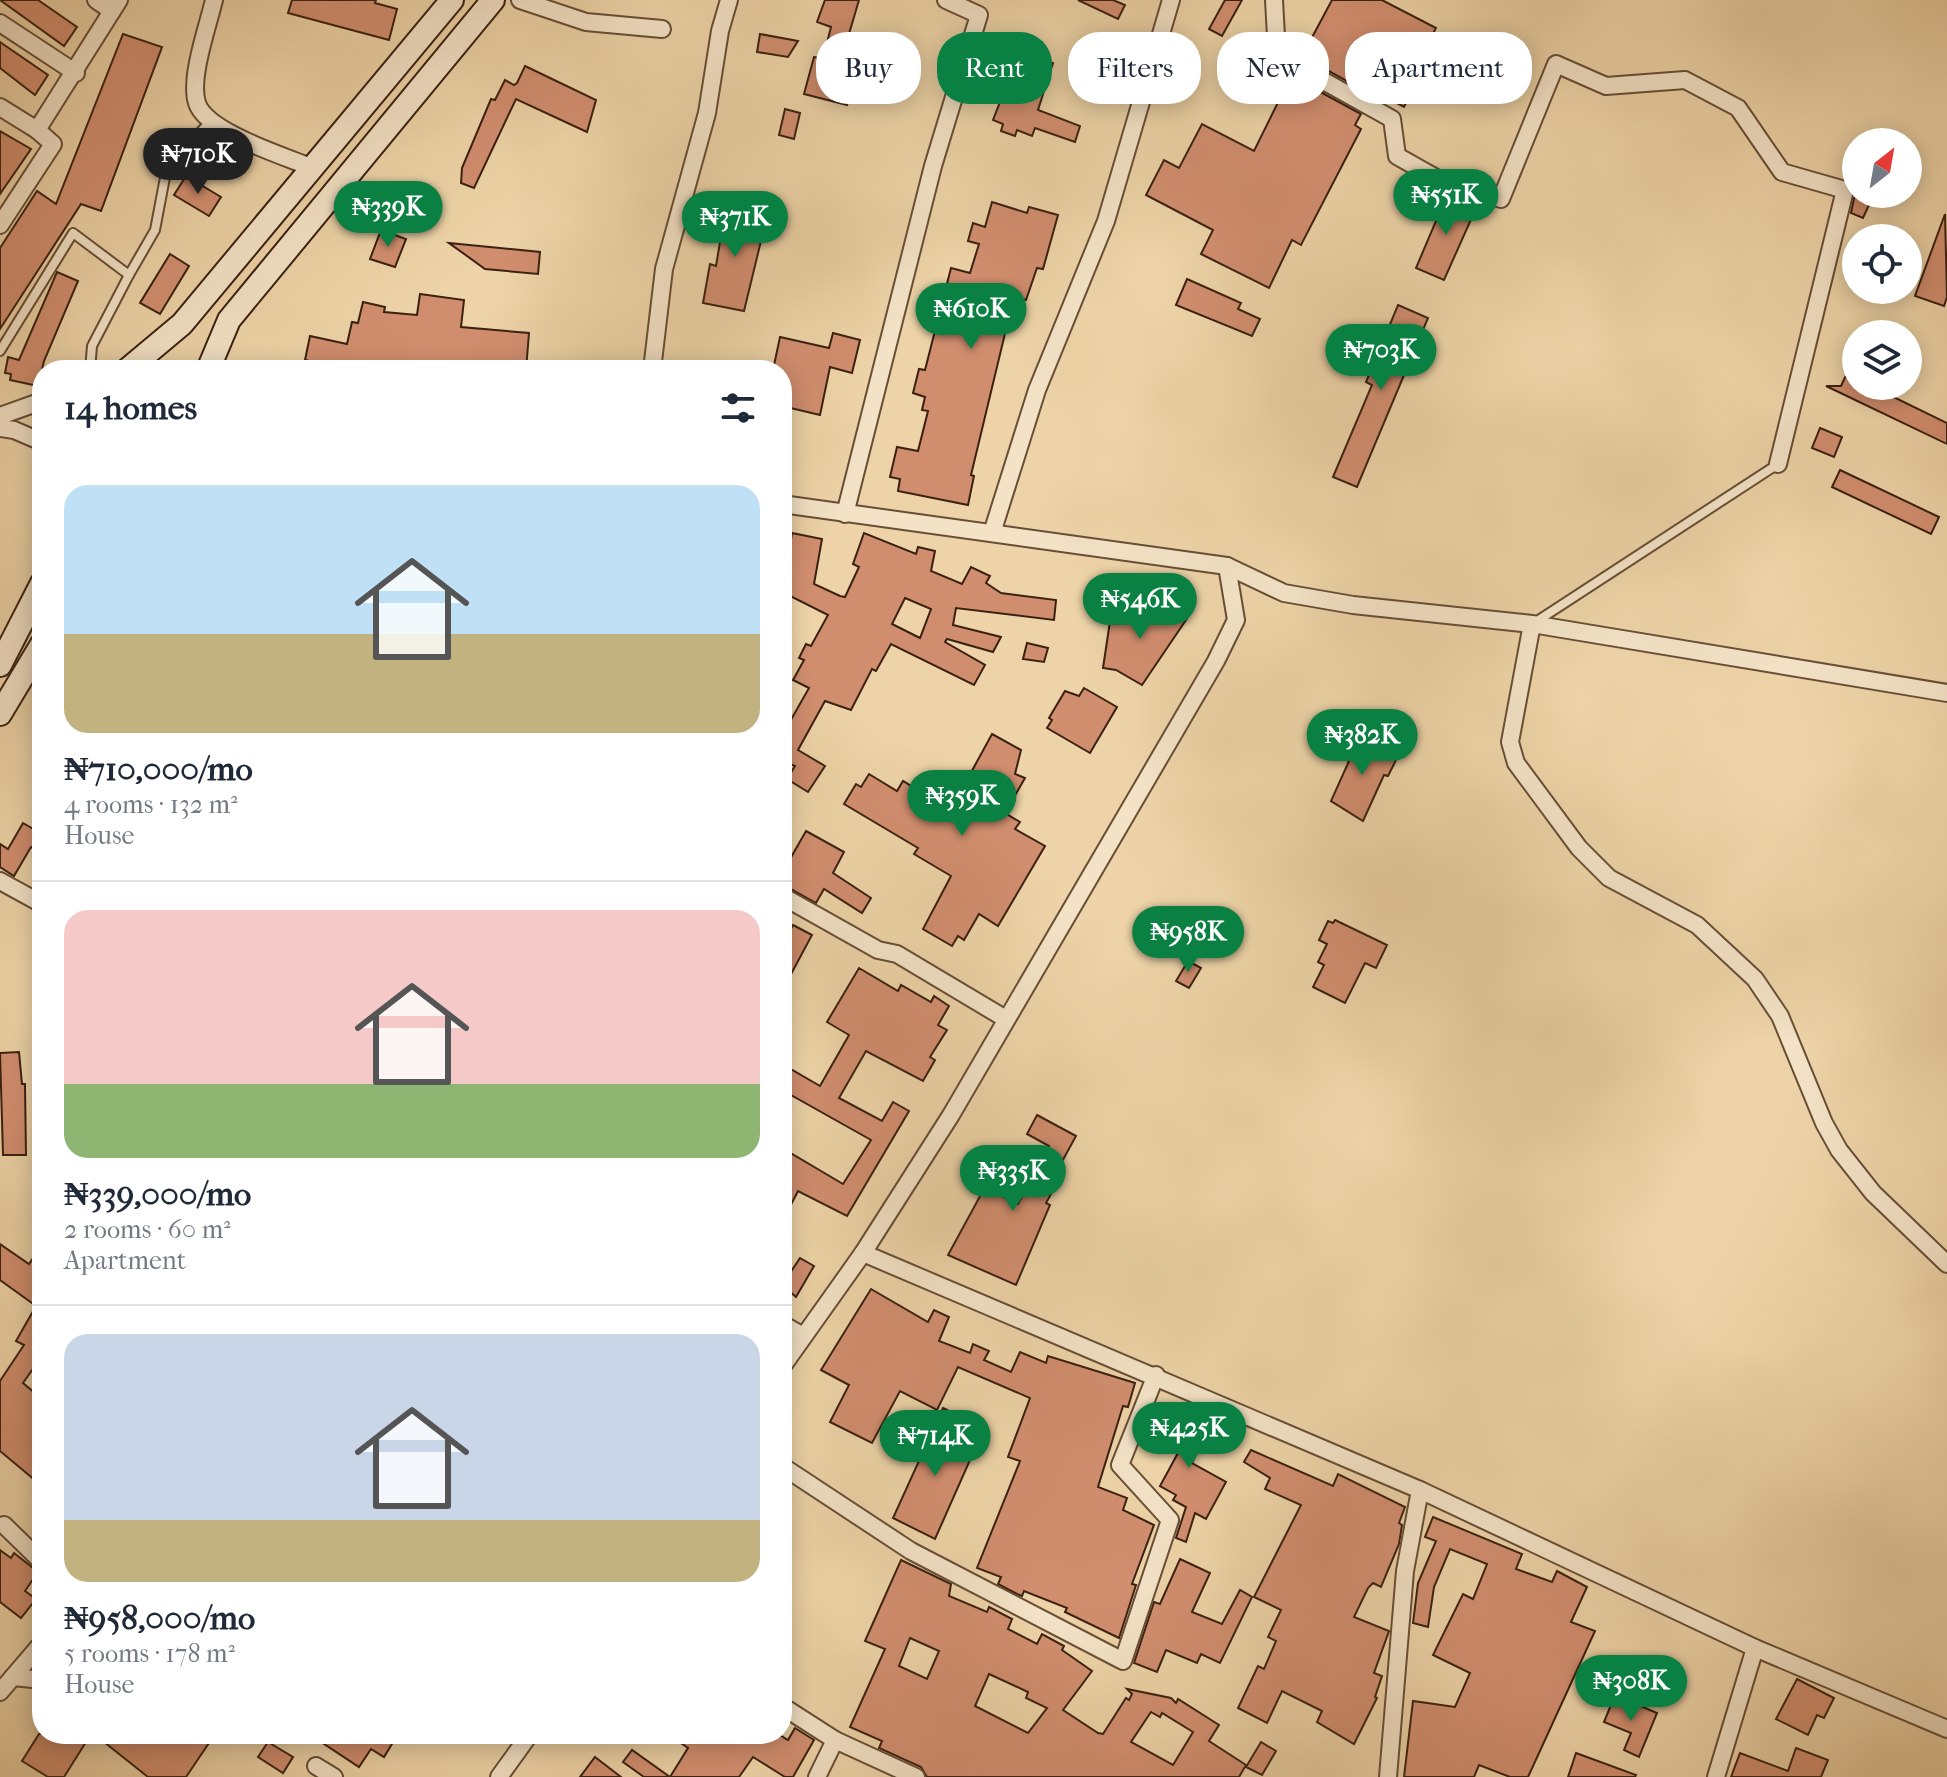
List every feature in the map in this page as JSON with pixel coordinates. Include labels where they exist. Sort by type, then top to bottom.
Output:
[{"type":"main road","points":[[139,360],[182,324],[452,0]]},
{"type":"main road","points":[[211,360],[238,309],[493,0]]},
{"type":"main road","points":[[0,665],[32,603]]},
{"type":"main road","points":[[0,714],[32,661]]},
{"type":"street","points":[[37,130],[76,73],[115,5],[96,0]]},
{"type":"street","points":[[214,0],[197,76],[197,103],[209,123],[313,168]]},
{"type":"street","points":[[520,0],[586,22],[662,29]]},
{"type":"street","points":[[653,360],[664,269],[707,113],[720,31],[729,0]]},
{"type":"street","points":[[845,514],[933,166],[979,15],[946,0]]},
{"type":"street","points":[[992,533],[1037,390],[1106,221],[1171,0]]},
{"type":"street","points":[[1274,0],[1277,55],[1392,119],[1397,156],[1445,183],[1501,199],[1556,64],[1606,86],[1685,80],[1738,108],[1782,172],[1845,190],[1778,464]]},
{"type":"street","points":[[0,23],[76,73]]},
{"type":"street","points":[[0,107],[53,144],[0,225]]},
{"type":"street","points":[[0,416],[32,405]]},
{"type":"street","points":[[0,428],[32,439]]},
{"type":"street","points":[[792,506],[1227,566],[1298,595],[1353,605],[1532,624],[1947,693]]},
{"type":"street","points":[[792,1352],[863,1253],[951,1115],[1216,661],[1236,620],[1227,566]]},
{"type":"street","points":[[1532,624],[1510,742],[1516,763],[1579,848],[1609,878],[1697,925],[1755,979],[1780,1016],[1824,1123],[1839,1150],[1873,1193],[1947,1264]]},
{"type":"street","points":[[0,881],[32,899]]},
{"type":"street","points":[[792,902],[878,950],[897,954],[1006,1019]]},
{"type":"street","points":[[863,1253],[1156,1375],[1420,1490],[1755,1648],[1947,1729]]},
{"type":"street","points":[[792,1330],[803,1336]]},
{"type":"street","points":[[792,1473],[911,1551],[1123,1661],[1170,1520],[1120,1465],[1156,1375]]},
{"type":"street","points":[[1388,1777],[1405,1571],[1420,1490]]},
{"type":"street","points":[[4,1525],[32,1552]]},
{"type":"street","points":[[1716,1777],[1755,1648]]},
{"type":"street","points":[[0,1692],[32,1655]]},
{"type":"street","points":[[13,1677],[32,1679]]},
{"type":"street","points":[[792,1712],[835,1740],[916,1777]]},
{"type":"street","points":[[817,1777],[835,1740]]},
{"type":"street","points":[[499,1777],[523,1744]]},
{"type":"street","points":[[316,1766],[334,1777]]},
{"type":"lane","points":[[91,360],[92,346],[155,230],[167,167],[209,123]]},
{"type":"lane","points":[[0,351],[73,233],[129,275]]},
{"type":"lane","points":[[1532,624],[1778,464]]},
{"type":"building","points":[[0,0],[38,0],[77,27],[64,46]]},
{"type":"building","points":[[292,0],[376,0],[375,3],[397,9],[389,40],[288,13]]},
{"type":"building","points":[[825,0],[859,0],[850,32],[830,32],[831,27],[817,22]]},
{"type":"building","points":[[1078,0],[1113,0],[1125,5],[1118,19]]},
{"type":"building","points":[[1225,0],[1242,0],[1224,32],[1217,33],[1209,29]]},
{"type":"building","points":[[1332,0],[1382,0],[1436,28],[1434,32],[1345,32],[1345,80],[1329,71],[1329,32],[1315,32]]},
{"type":"building","points":[[123,34],[162,47],[101,211],[81,204],[0,329],[0,248],[37,191],[56,204]]},
{"type":"building","points":[[760,34],[798,41],[788,57],[757,52]]},
{"type":"building","points":[[0,42],[48,75],[35,95],[0,68]]},
{"type":"building","points":[[816,57],[816,97],[804,94]]},
{"type":"building","points":[[525,66],[596,100],[587,132],[516,99],[474,188],[461,183],[462,168],[491,99],[495,100],[505,80],[514,85],[517,83]]},
{"type":"building","points":[[1329,97],[1361,114],[1355,125],[1361,129],[1301,245],[1292,240],[1269,288],[1201,254],[1213,230],[1146,195],[1164,160],[1179,168],[1202,124],[1254,151],[1277,104],[1329,104]]},
{"type":"building","points":[[999,104],[1040,104],[1038,110],[1080,126],[1075,142],[1035,128],[1032,136],[1017,130],[1015,136],[1001,131],[1003,124],[993,120]]},
{"type":"building","points":[[785,109],[800,113],[794,139],[779,135]]},
{"type":"building","points":[[0,131],[31,149],[0,194]]},
{"type":"building","points":[[186,176],[221,197],[209,216],[174,195]]},
{"type":"building","points":[[1447,195],[1477,206],[1444,280],[1416,268]]},
{"type":"building","points":[[992,202],[1027,213],[1029,207],[1058,215],[1043,269],[1037,268],[1026,300],[1014,296],[971,475],[974,476],[968,505],[898,491],[900,479],[890,477],[897,447],[918,451],[928,411],[922,410],[925,397],[913,393],[919,369],[925,370],[951,268],[970,273],[979,244],[968,241],[973,223],[985,227]]},
{"type":"building","points":[[720,207],[767,216],[744,311],[703,303],[710,264],[716,266],[723,224],[717,223]]},
{"type":"building","points":[[1852,208],[1868,208],[1863,218],[1851,213]]},
{"type":"building","points":[[1945,214],[1947,297],[1944,306],[1922,298],[1922,277]]},
{"type":"building","points":[[381,230],[406,239],[395,267],[370,259]]},
{"type":"building","points":[[449,243],[540,252],[538,274],[485,269]]},
{"type":"building","points":[[170,254],[189,266],[160,314],[140,303]]},
{"type":"building","points":[[57,272],[78,281],[44,360],[32,360],[32,385],[10,380],[11,374],[5,373],[8,357],[19,360]]},
{"type":"building","points":[[1187,279],[1241,303],[1238,309],[1260,319],[1252,336],[1176,305]]},
{"type":"building","points":[[420,294],[464,300],[461,327],[529,333],[527,360],[305,360],[310,336],[347,344],[352,322],[358,323],[363,302],[385,307],[384,312],[417,315]]},
{"type":"building","points":[[1398,305],[1428,318],[1357,487],[1333,477],[1372,385],[1366,382]]},
{"type":"building","points":[[833,333],[860,340],[852,373],[830,367],[820,415],[792,408],[792,360],[775,360],[780,337],[829,348]]},
{"type":"building","points":[[1826,386],[1841,386],[1842,394]]},
{"type":"building","points":[[1855,400],[1900,400],[1947,423],[1947,444]]},
{"type":"building","points":[[1820,428],[1842,437],[1834,457],[1812,448]]},
{"type":"building","points":[[1840,470],[1939,517],[1931,534],[1832,487]]},
{"type":"building","points":[[792,533],[822,539],[814,584],[840,596],[845,597],[859,567],[853,564],[864,533],[916,554],[918,547],[935,551],[931,571],[962,584],[971,567],[990,576],[986,583],[1001,593],[1056,600],[1054,620],[956,608],[953,625],[1001,637],[993,652],[947,639],[945,642],[985,665],[974,685],[891,644],[876,671],[872,669],[851,710],[825,701],[798,750],[825,766],[808,792],[792,782],[795,766],[792,765],[792,718],[809,688],[793,680],[804,660],[799,658],[806,644],[811,646],[828,615],[792,597]],"holes":[[[905,598],[931,609],[920,638],[892,624]]]},
{"type":"building","points":[[1172,607],[1188,617],[1142,685],[1116,670],[1103,668],[1112,608],[1167,616]]},
{"type":"building","points":[[1027,643],[1048,648],[1044,662],[1023,659]]},
{"type":"building","points":[[1084,688],[1117,707],[1090,753],[1047,728],[1052,720],[1049,718],[1065,691],[1079,696]]},
{"type":"building","points":[[992,734],[1021,750],[1015,774],[1025,778],[1005,813],[1020,822],[1015,829],[1045,846],[998,926],[979,914],[964,940],[958,936],[952,946],[923,929],[951,876],[914,854],[918,848],[844,804],[856,784],[861,787],[869,774],[897,791],[903,781],[939,803],[951,782],[962,789]]},
{"type":"building","points":[[1355,736],[1398,756],[1388,776],[1384,775],[1363,821],[1331,801],[1349,761],[1344,759]]},
{"type":"building","points":[[23,823],[32,828],[32,848],[14,876],[0,867],[0,844],[8,849]]},
{"type":"building","points":[[806,831],[844,852],[833,873],[871,898],[862,913],[824,889],[816,903],[792,890],[792,856]]},
{"type":"building","points":[[1335,920],[1387,945],[1376,968],[1365,963],[1345,1003],[1313,987],[1324,965],[1318,962],[1327,944],[1319,940],[1328,921],[1333,923]]},
{"type":"building","points":[[792,927],[812,935],[792,972]]},
{"type":"building","points":[[1188,961],[1201,968],[1189,988],[1176,981]]},
{"type":"building","points":[[859,968],[898,991],[901,985],[931,1002],[934,996],[949,1006],[938,1025],[947,1030],[930,1057],[935,1060],[923,1081],[866,1051],[839,1098],[882,1121],[893,1102],[909,1111],[847,1216],[798,1191],[792,1203],[792,1154],[843,1184],[871,1140],[792,1096],[792,1070],[820,1086],[849,1035],[827,1022]]},
{"type":"building","points":[[19,1052],[22,1084],[25,1084],[26,1155],[3,1155],[0,1053]]},
{"type":"building","points":[[1037,1115],[1076,1136],[1058,1169],[1063,1172],[1046,1203],[1050,1205],[1016,1285],[948,1255],[985,1187],[1018,1204],[1049,1146],[1027,1134]]},
{"type":"building","points":[[0,1244],[29,1264],[32,1260],[32,1303],[0,1280]]},
{"type":"building","points":[[800,1258],[814,1266],[796,1297],[792,1294],[792,1270]]},
{"type":"building","points":[[871,1289],[928,1322],[934,1310],[949,1317],[939,1341],[970,1353],[973,1344],[989,1351],[984,1360],[1011,1372],[1020,1352],[1046,1363],[1048,1356],[1135,1383],[1128,1407],[1123,1406],[1098,1487],[1127,1498],[1123,1510],[1154,1525],[1132,1584],[1136,1585],[1119,1638],[1065,1612],[1067,1608],[1024,1591],[1022,1596],[1017,1594],[998,1584],[1001,1577],[977,1568],[1020,1461],[1008,1457],[1030,1398],[958,1367],[937,1410],[900,1391],[872,1443],[830,1422],[849,1385],[821,1370]]},
{"type":"building","points":[[32,1313],[32,1370],[23,1383],[32,1391],[32,1478],[0,1451],[0,1381],[24,1345],[16,1341]]},
{"type":"building","points":[[943,1408],[963,1418],[952,1440],[974,1451],[935,1539],[893,1518]]},
{"type":"building","points":[[1164,1410],[1181,1418],[1183,1413],[1209,1425],[1192,1463],[1226,1482],[1206,1519],[1195,1513],[1186,1542],[1176,1538],[1186,1507],[1173,1500],[1176,1495],[1160,1486],[1179,1451],[1174,1448],[1177,1442],[1154,1432]]},
{"type":"building","points":[[1251,1450],[1333,1486],[1338,1474],[1405,1507],[1399,1523],[1402,1525],[1399,1544],[1381,1587],[1373,1583],[1368,1588],[1354,1617],[1389,1631],[1374,1673],[1382,1676],[1377,1698],[1354,1744],[1317,1722],[1322,1711],[1282,1691],[1267,1723],[1238,1708],[1258,1666],[1264,1669],[1276,1641],[1268,1637],[1281,1610],[1254,1597],[1301,1505],[1265,1489],[1270,1478],[1244,1462]]},
{"type":"building","points":[[1433,1517],[1522,1554],[1516,1569],[1552,1582],[1557,1571],[1587,1587],[1571,1622],[1595,1631],[1528,1777],[1510,1777],[1479,1765],[1474,1777],[1404,1777],[1413,1701],[1455,1707],[1470,1673],[1433,1655],[1463,1594],[1473,1599],[1487,1564],[1450,1549],[1434,1587],[1428,1627],[1413,1623],[1418,1583],[1436,1541],[1425,1537]]},
{"type":"building","points":[[0,1550],[11,1558],[14,1553],[32,1567],[32,1581],[25,1591],[32,1596],[32,1604],[21,1618],[0,1602]]},
{"type":"building","points":[[1180,1559],[1210,1573],[1192,1612],[1222,1624],[1240,1590],[1252,1597],[1220,1663],[1201,1654],[1197,1663],[1166,1650],[1157,1672],[1134,1663],[1154,1602],[1160,1604]]},
{"type":"building","points":[[901,1560],[951,1584],[949,1596],[987,1612],[989,1607],[1012,1619],[1008,1629],[1037,1644],[1042,1634],[1064,1646],[1062,1650],[1092,1671],[1063,1710],[1098,1733],[1103,1734],[1126,1698],[1129,1700],[1132,1694],[1127,1689],[1171,1698],[1176,1703],[1178,1699],[1219,1725],[1209,1741],[1246,1765],[1239,1777],[927,1777],[921,1767],[879,1748],[882,1741],[850,1727],[885,1649],[865,1641]],"holes":[[[910,1638],[939,1651],[927,1679],[899,1666]],[[989,1674],[1028,1692],[1026,1698],[1047,1708],[1028,1733],[975,1706]],[[1151,1712],[1160,1717],[1162,1713],[1193,1732],[1173,1765],[1131,1742]]]},
{"type":"building","points":[[1797,1679],[1834,1698],[1824,1718],[1817,1715],[1808,1735],[1776,1719]]},
{"type":"building","points":[[1615,1695],[1657,1713],[1639,1757],[1624,1750],[1631,1733],[1604,1722]]},
{"type":"building","points":[[795,1728],[814,1740],[793,1777],[785,1777],[753,1757],[739,1777],[670,1777],[688,1748],[682,1744],[792,1744]]},
{"type":"building","points":[[1261,1742],[1276,1751],[1262,1775],[1246,1767]]},
{"type":"building","points":[[33,1744],[85,1744],[64,1777],[48,1777],[22,1761]]},
{"type":"building","points":[[107,1744],[208,1744],[186,1777],[148,1777]]},
{"type":"building","points":[[267,1744],[271,1744],[293,1757],[283,1773],[258,1757]]},
{"type":"building","points":[[324,1744],[392,1744],[384,1757],[371,1749],[359,1767]]},
{"type":"building","points":[[1796,1748],[1828,1760],[1821,1777],[1731,1777],[1740,1753],[1788,1771]]},
{"type":"building","points":[[632,1750],[670,1777],[644,1777],[623,1762]]},
{"type":"building","points":[[1576,1753],[1636,1775],[1568,1777]]},
{"type":"building","points":[[595,1757],[621,1777],[580,1777]]}]
